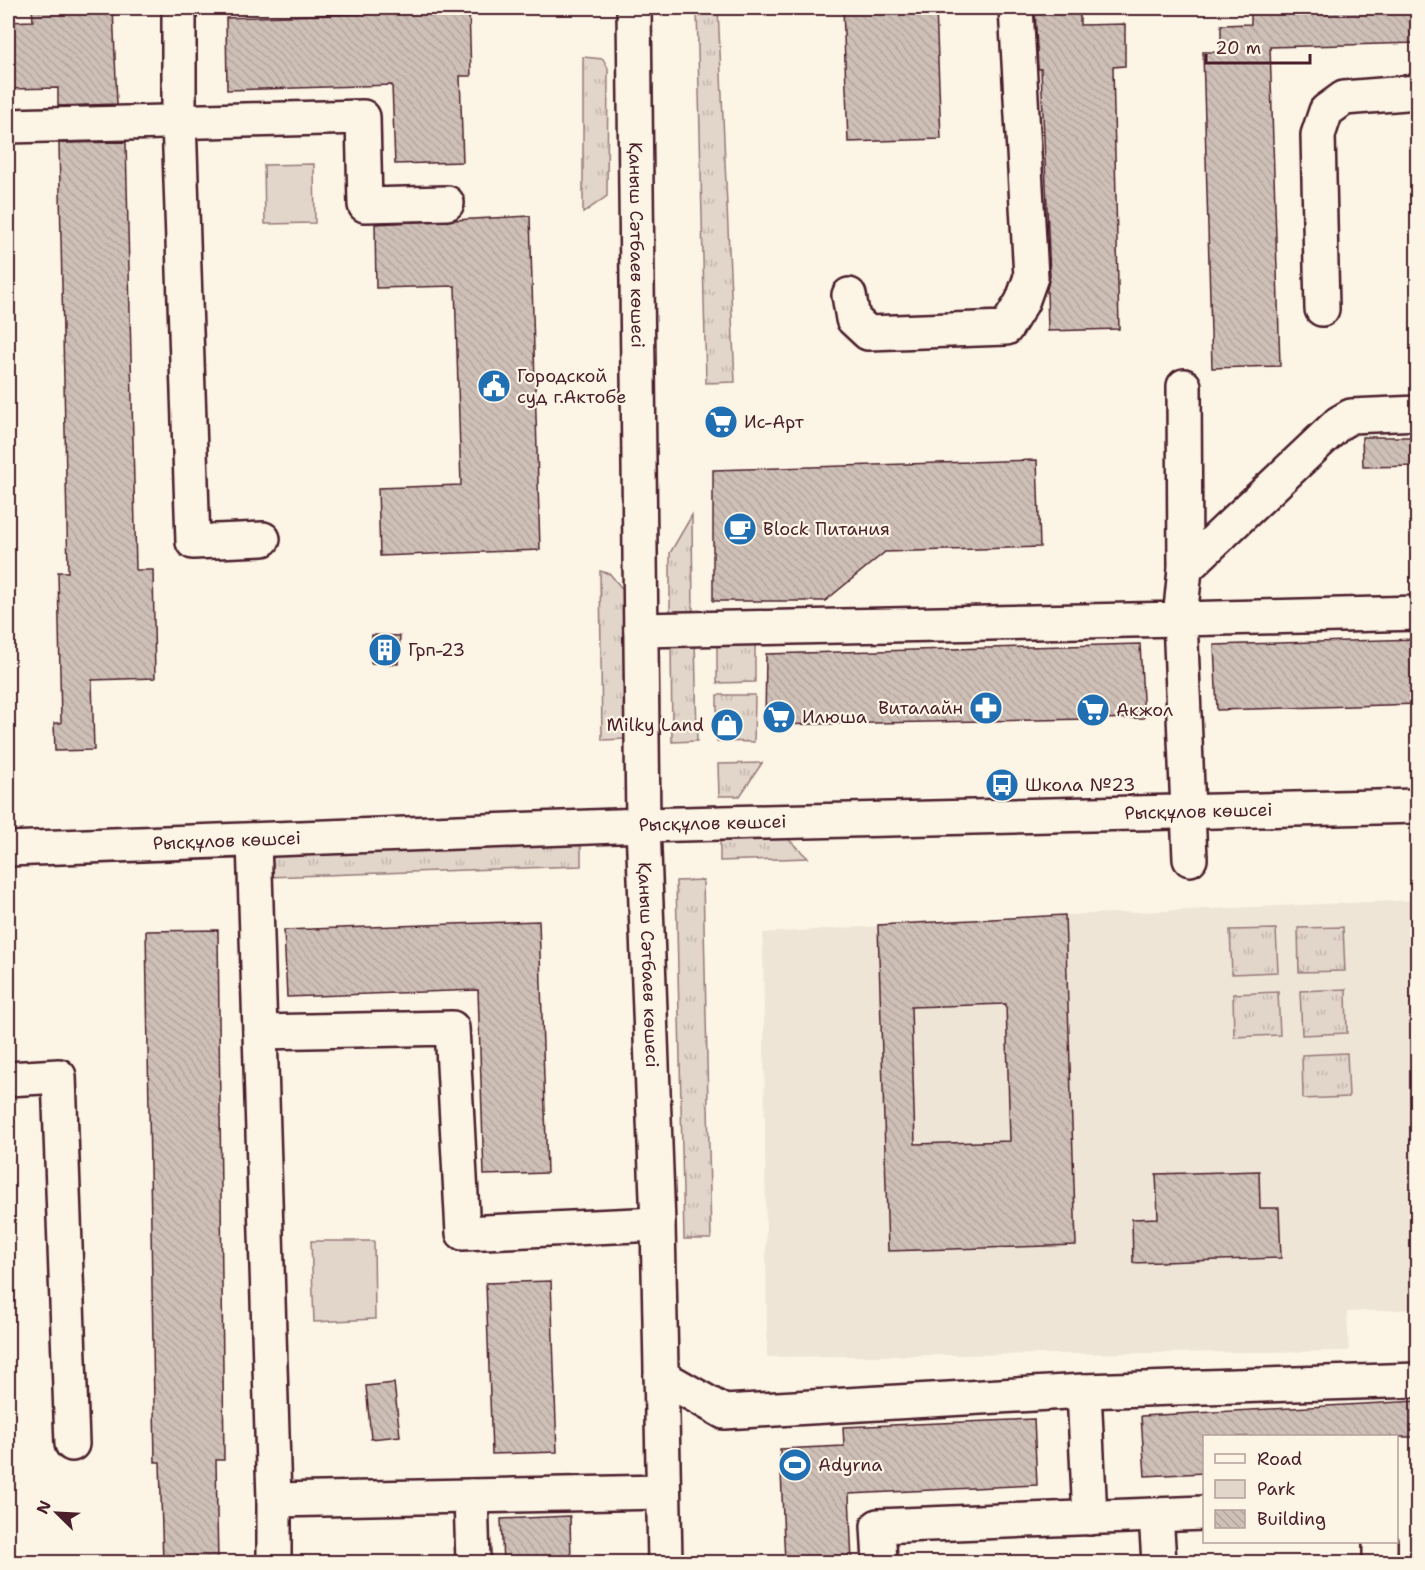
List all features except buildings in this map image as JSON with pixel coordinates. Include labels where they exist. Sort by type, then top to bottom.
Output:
[{"type":"street","points":[[179,8],[179,120],[193,542],[263,539]]},
{"type":"street","name":"Қаныш Сәтбаев көшесі","points":[[634,8],[643,825],[658,1224],[664,1563]]},
{"type":"street","points":[[849,295],[853,319],[868,333],[1006,328],[1022,302],[1031,277],[1016,8]]},
{"type":"street","points":[[1322,309],[1318,135],[1326,111],[1344,98],[1418,92]]},
{"type":"street","points":[[8,126],[363,117],[365,205],[447,203]]},
{"type":"street","points":[[1184,386],[1185,569],[1180,619],[1190,859]]},
{"type":"street","points":[[1185,569],[1339,423],[1351,416],[1418,413]]},
{"type":"street","points":[[641,630],[1418,613]]},
{"type":"street","name":"Рысқұлов көшсеі","points":[[8,849],[643,825],[1418,806]]},
{"type":"street","points":[[254,841],[274,1563]]},
{"type":"street","points":[[260,1032],[452,1028],[463,1233],[658,1224]]},
{"type":"street","points":[[8,1079],[59,1076],[72,1444]]},
{"type":"street","points":[[661,1376],[723,1412],[1084,1391],[1418,1380]]},
{"type":"street","points":[[1084,1391],[1090,1518]]},
{"type":"street","points":[[274,1500],[663,1492]]},
{"type":"street","points":[[471,1496],[473,1563]]},
{"type":"street","points":[[880,1563],[878,1526],[1203,1513]]},
{"type":"street","points":[[1156,1515],[1159,1563]]},
{"type":"street","points":[[1380,1543],[1380,1563]]},
{"type":"shaded area","points":[[1417,900],[1417,1309],[1347,1312],[1349,1351],[767,1357],[763,933],[1065,915]]},
{"type":"green space","points":[[697,8],[718,8],[735,382],[706,383]]},
{"type":"green space","points":[[583,57],[603,59],[608,68],[607,196],[583,213]]},
{"type":"green space","points":[[314,164],[315,223],[265,224],[264,165]]},
{"type":"green space","points":[[692,515],[693,615],[670,616],[670,553]]},
{"type":"green space","points":[[600,571],[610,574],[624,591],[627,739],[602,740]]},
{"type":"green space","points":[[671,636],[695,636],[697,741],[672,742]]},
{"type":"green space","points":[[755,637],[755,682],[717,683],[717,638]]},
{"type":"green space","points":[[717,695],[755,695],[754,742],[717,741]]},
{"type":"green space","points":[[762,763],[740,796],[719,796],[718,764]]},
{"type":"green space","points":[[788,839],[808,858],[720,861],[720,841]]},
{"type":"green space","points":[[581,842],[581,866],[268,877],[268,863],[280,851]]},
{"type":"green space","points":[[703,880],[711,1239],[684,1239],[676,881]]},
{"type":"green space","points":[[1343,927],[1345,971],[1299,972],[1298,928]]},
{"type":"green space","points":[[1276,929],[1278,972],[1232,974],[1230,930]]},
{"type":"green space","points":[[1346,989],[1347,1033],[1302,1035],[1300,991]]},
{"type":"green space","points":[[1278,992],[1280,1035],[1234,1037],[1233,994]]},
{"type":"green space","points":[[1347,1053],[1349,1097],[1303,1099],[1302,1055]]},
{"type":"green space","points":[[311,1241],[374,1241],[375,1319],[314,1322]]},
{"type":"place","name":"Городской суд г.Актобе","points":[[494,386]]},
{"type":"place","name":"Ис-Арт","points":[[721,422]]},
{"type":"place","name":"Block Питания","points":[[740,529]]},
{"type":"place","name":"Грп-23","points":[[385,650]]},
{"type":"place","name":"Виталайн","points":[[986,708]]},
{"type":"place","name":"Акжол","points":[[1093,710]]},
{"type":"place","name":"Илюша","points":[[779,717]]},
{"type":"place","name":"Milky Land","points":[[727,725]]},
{"type":"place","name":"Школа №23","points":[[1002,785]]},
{"type":"place","name":"Adyrna","points":[[795,1465]]}]
